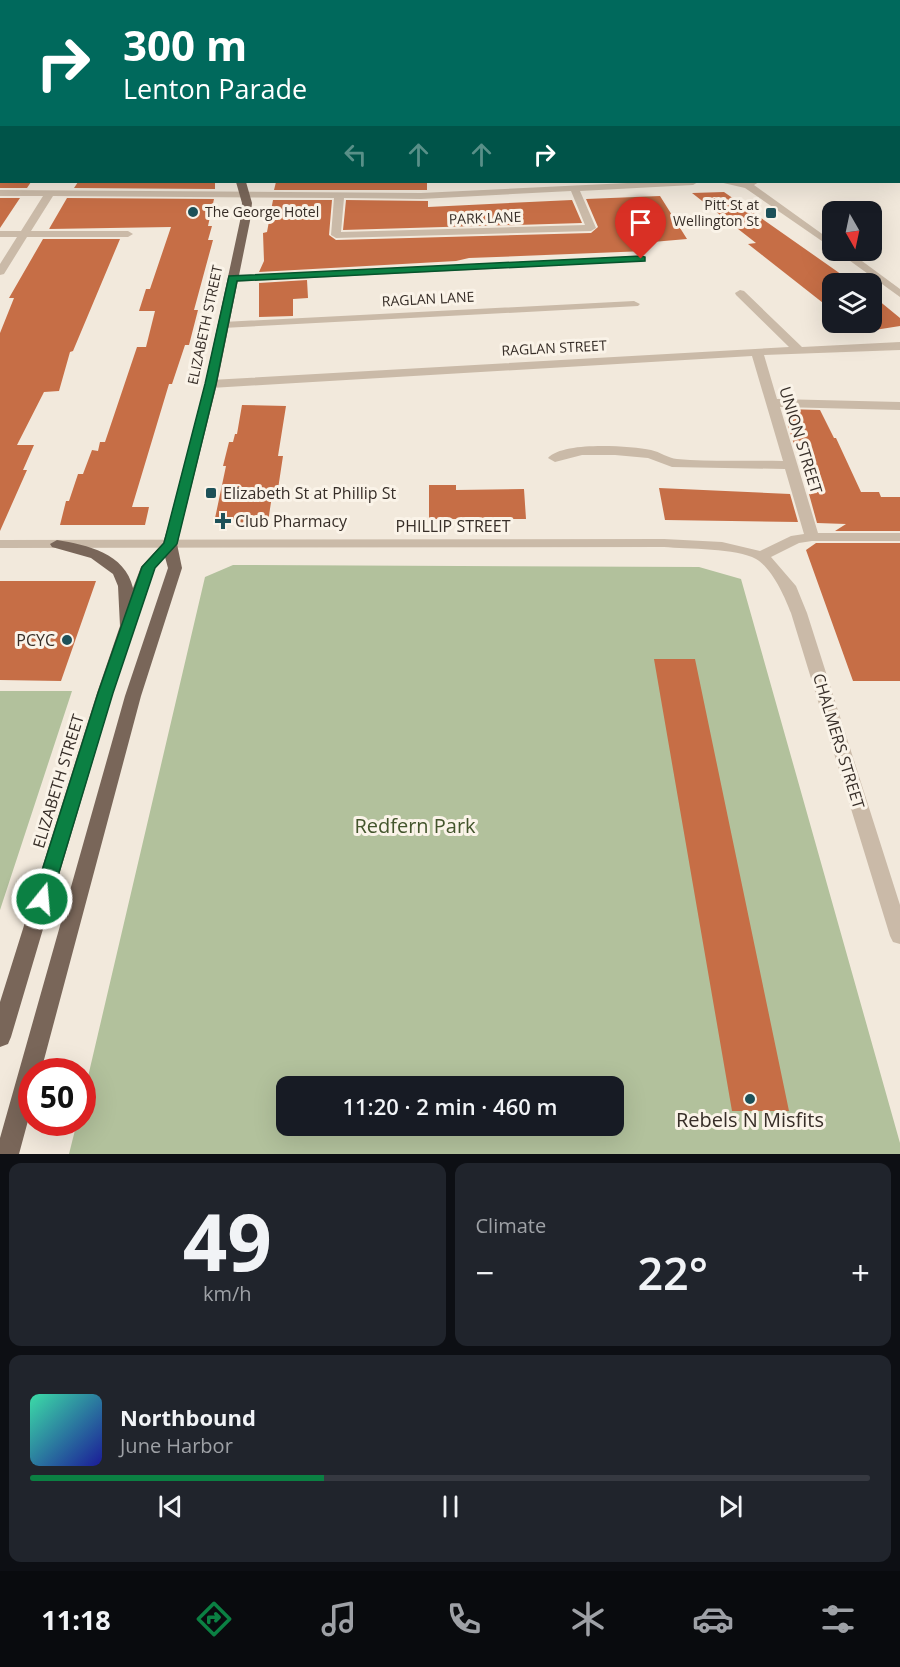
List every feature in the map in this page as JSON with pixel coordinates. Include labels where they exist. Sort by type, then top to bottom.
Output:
[{"type":"main road","name":"ELIZABETH STREET","points":[[7,1154],[133,696],[176,568],[170,544],[211,384],[246,213],[240,183]]},
{"type":"main road","points":[[57,544],[97,554],[118,571],[125,582],[124,611],[128,630]]},
{"type":"main road","name":"ELIZABETH STREET","points":[[0,1037],[102,705],[148,567],[170,544]]},
{"type":"street","points":[[443,195],[444,183]]},
{"type":"street","points":[[0,193],[443,195],[673,183]]},
{"type":"street","points":[[727,183],[732,185],[751,183],[822,237]]},
{"type":"street","name":"PARK LANE","points":[[339,195],[336,235],[591,228],[574,188]]},
{"type":"street","points":[[0,272],[50,193]]},
{"type":"street","points":[[0,234],[128,234]]},
{"type":"street","points":[[233,279],[641,259]]},
{"type":"street","points":[[855,261],[900,294]]},
{"type":"street","points":[[740,293],[799,350]]},
{"type":"street","name":"RAGLAN LANE","points":[[223,325],[634,304]]},
{"type":"street","name":"RAGLAN STREET","points":[[211,384],[757,352],[900,346]]},
{"type":"street","name":"UNION STREET","points":[[757,352],[812,537]]},
{"type":"street","points":[[773,403],[900,406]]},
{"type":"street","points":[[555,458],[582,451],[615,451],[650,454],[672,464],[792,465]]},
{"type":"street","points":[[762,556],[796,539],[900,537]]},
{"type":"street","name":"PHILLIP STREET","points":[[0,544],[673,544],[722,546],[762,556]]},
{"type":"street","name":"CHALMERS STREET","points":[[762,556],[788,586],[799,613],[900,936]]},
{"type":"green space","name":"Redfern Park","points":[[233,565],[699,567],[741,579],[900,1143],[900,1154],[69,1154],[74,1136],[96,1136],[96,1058],[92,1058],[205,577]]},
{"type":"green space","points":[[0,691],[72,691],[0,910]]},
{"type":"building","points":[[0,183],[30,183],[27,188],[0,188]]},
{"type":"building","points":[[77,183],[215,183],[215,189],[74,188]]},
{"type":"building","points":[[276,183],[427,183],[427,190],[274,190]]},
{"type":"building","points":[[724,192],[839,273],[822,273],[822,302],[748,244],[756,243],[692,193]]},
{"type":"building","points":[[660,196],[687,239],[641,243],[646,251],[469,258],[456,261],[259,272],[264,261],[263,233],[267,232],[273,200],[332,200],[329,235],[336,240],[591,233],[598,227],[586,199]]},
{"type":"building","points":[[0,198],[20,198],[0,228]]},
{"type":"building","points":[[67,198],[214,199],[208,226],[212,226],[208,240],[213,240],[194,310],[198,310],[189,345],[185,345],[172,384],[169,384],[132,507],[149,507],[145,525],[60,525],[66,501],[69,501],[78,474],[83,474],[92,450],[98,451],[100,442],[105,442],[137,347],[146,347],[155,311],[139,311],[146,289],[150,289],[171,227],[49,229]]},
{"type":"building","points":[[346,200],[428,201],[428,207],[572,200],[582,223],[343,230]]},
{"type":"building","points":[[43,239],[120,239],[73,351],[70,352],[59,391],[44,392],[17,445],[34,445],[23,470],[27,470],[0,531],[0,333],[14,298],[9,298]]},
{"type":"building","points":[[307,280],[308,298],[293,299],[293,316],[259,317],[259,283]]},
{"type":"building","points":[[882,303],[900,318],[900,326],[882,329]]},
{"type":"building","points":[[242,405],[286,406],[278,456],[283,456],[278,489],[273,489],[268,522],[214,523],[226,466],[223,466],[229,442],[233,442],[237,434]]},
{"type":"building","points":[[784,409],[820,410],[861,492],[879,492],[881,497],[900,497],[900,531],[835,531],[846,524],[817,523],[809,494],[817,493],[800,450],[796,450],[787,423],[790,423]]},
{"type":"building","points":[[429,485],[456,485],[456,490],[524,489],[526,519],[429,519]]},
{"type":"building","points":[[659,488],[790,494],[798,522],[665,520]]},
{"type":"building","points":[[816,543],[900,543],[900,681],[853,681],[806,550]]},
{"type":"building","points":[[0,581],[96,581],[61,681],[0,680]]},
{"type":"building","points":[[654,659],[695,659],[789,1111],[732,1111]]},
{"type":"place","name":"The George Hotel","points":[[193,212]]},
{"type":"place","name":"Pitt St at Wellington St","points":[[771,213]]},
{"type":"place","name":"Elizabeth St at Phillip St","points":[[211,493]]},
{"type":"place","name":"Club Pharmacy","points":[[223,521]]},
{"type":"place","name":"PCYC","points":[[67,640]]},
{"type":"place","name":"Rebels N Misfits","points":[[750,1099]]},
{"type":"route","points":[[42,899],[105,693],[148,567],[170,544],[211,384],[233,279],[641,259]]}]
